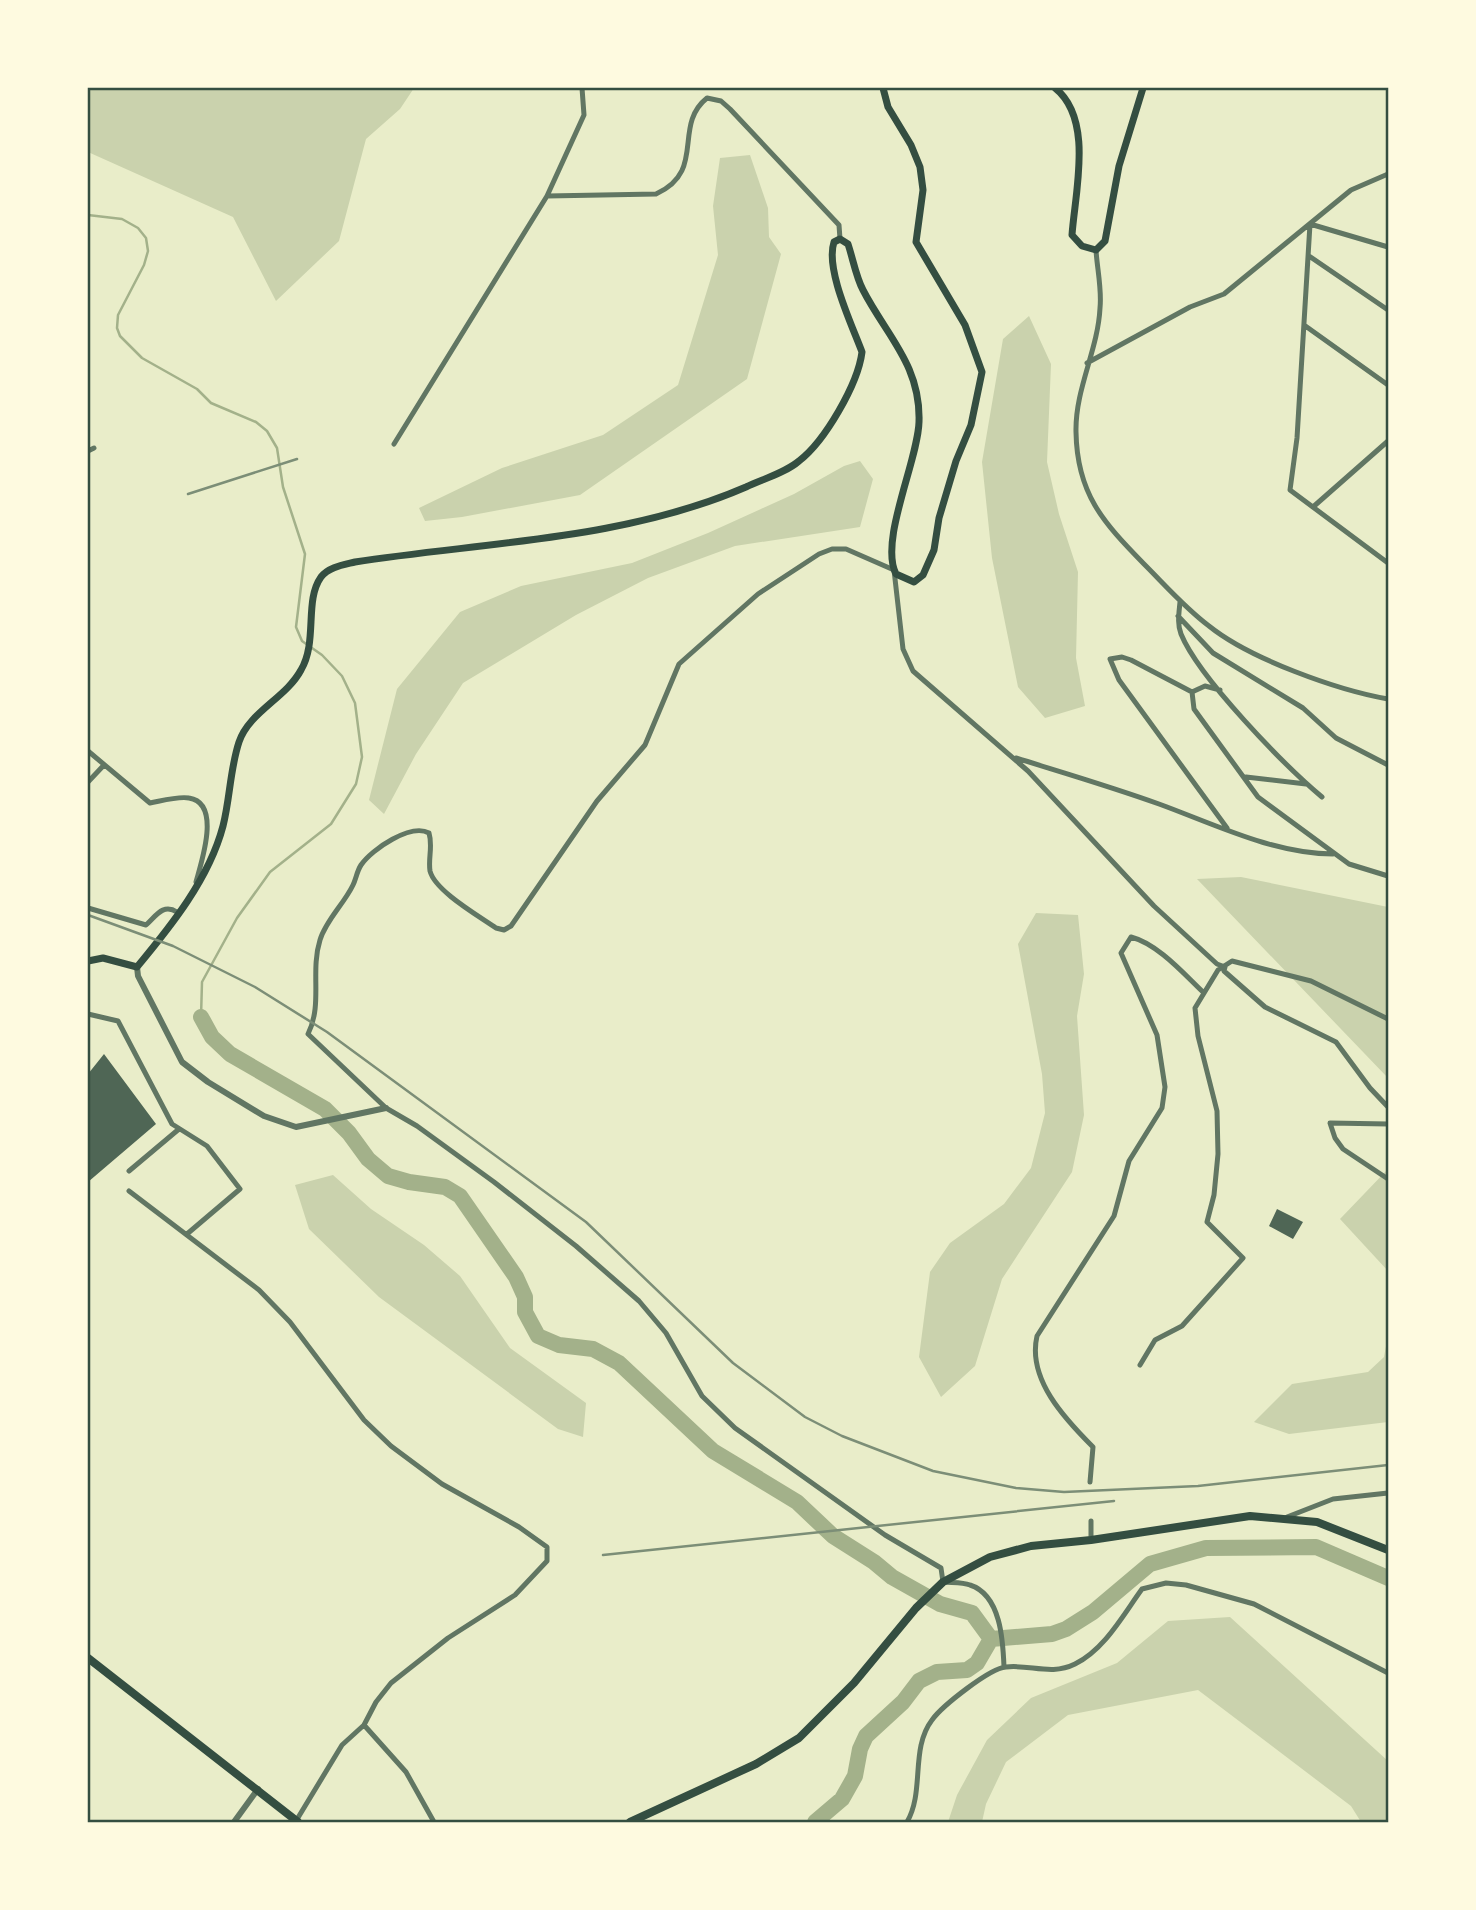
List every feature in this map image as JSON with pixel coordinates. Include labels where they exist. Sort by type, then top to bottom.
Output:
[{"type":"main road","points":[[88,961],[103,958],[137,967],[196,886],[222,827],[239,742],[248,725],[269,708],[301,670],[312,645],[311,621],[316,586],[322,575],[329,570],[355,562],[555,537],[657,519],[741,489],[799,462],[832,422],[861,364],[862,352],[838,283],[832,250],[834,242],[840,239],[848,244],[862,290],[905,354],[916,396],[920,420],[916,446],[896,519],[894,570],[907,581],[914,582],[923,575],[956,461],[981,389],[982,372],[965,325],[916,242],[923,190],[920,167],[911,145],[888,107],[883,88]]},
{"type":"main road","points":[[1055,88],[1071,105],[1078,130],[1072,235],[1082,246],[1096,250],[1105,241],[1119,166],[1143,88]]},
{"type":"main road","points":[[630,1822],[757,1764],[799,1738],[854,1683],[916,1608],[943,1582],[990,1557],[1031,1546],[1091,1540],[1250,1516],[1317,1522],[1388,1550]]},
{"type":"main road","points":[[88,1658],[297,1822]]},
{"type":"street","points":[[394,444],[547,195],[584,115],[582,88]]},
{"type":"street","points":[[547,195],[656,194],[671,187],[687,163],[694,115],[707,98],[721,101],[730,108],[817,199],[839,225],[840,239]]},
{"type":"street","points":[[1087,363],[1190,307],[1224,294],[1350,190],[1388,174]]},
{"type":"street","points":[[1310,224],[1388,247]]},
{"type":"street","points":[[1310,224],[1294,473],[1290,490],[1388,563]]},
{"type":"street","points":[[1096,250],[1100,308],[1077,408],[1076,434],[1088,497],[1114,533],[1180,602],[1211,628],[1264,657],[1349,690],[1388,698]]},
{"type":"street","points":[[1309,256],[1388,310]]},
{"type":"street","points":[[1304,325],[1388,384]]},
{"type":"street","points":[[1313,507],[1388,441]]},
{"type":"street","points":[[1004,1667],[1003,1624],[985,1597],[972,1585],[943,1582],[941,1568],[885,1535],[735,1428],[711,1407],[666,1333],[639,1301],[576,1246],[417,1126],[386,1108],[308,1034],[317,1014],[316,960],[320,938],[353,886],[361,865],[375,851],[412,830],[422,829],[429,833],[431,875],[439,887],[496,928],[504,930],[511,926],[597,801],[645,745],[679,664],[758,594],[819,554],[832,549],[846,549],[894,570],[903,649],[913,671],[1013,757],[1154,906],[1265,1007],[1336,1042],[1370,1088],[1388,1107]]},
{"type":"street","points":[[1180,602],[1178,616],[1185,642],[1220,690],[1306,784],[1322,797]]},
{"type":"street","points":[[1178,616],[1213,653],[1303,708],[1336,738],[1388,765]]},
{"type":"street","points":[[1192,692],[1131,660],[1122,657],[1110,659],[1119,680],[1228,829]]},
{"type":"street","points":[[1192,692],[1205,685],[1220,690]]},
{"type":"street","points":[[1192,692],[1194,709],[1258,797],[1333,855],[1349,864],[1388,876]]},
{"type":"street","points":[[88,751],[150,803],[189,797],[200,804],[205,814],[208,837],[196,886]]},
{"type":"street","points":[[1013,757],[1294,850],[1333,855]]},
{"type":"street","points":[[88,782],[104,765]]},
{"type":"street","points":[[1246,777],[1306,784]]},
{"type":"street","points":[[88,908],[146,925],[161,910],[171,909],[177,912]]},
{"type":"street","points":[[1090,1482],[1093,1447],[1072,1426],[1042,1381],[1035,1346],[1037,1336],[1114,1216],[1129,1161],[1162,1108],[1165,1087],[1160,1048],[1143,1001],[1126,968],[1121,953],[1124,944],[1131,937],[1137,939],[1159,953],[1203,992]]},
{"type":"street","points":[[1140,1365],[1155,1340],[1181,1326],[1243,1258],[1206,1222],[1214,1195],[1218,1144],[1217,1111],[1195,1022],[1195,1009],[1218,970],[1232,961],[1311,981],[1388,1019]]},
{"type":"street","points":[[137,967],[138,976],[182,1062],[208,1082],[264,1116],[296,1127],[386,1108]]},
{"type":"street","points":[[88,1014],[118,1021],[172,1124],[206,1146],[240,1189],[187,1234]]},
{"type":"street","points":[[1388,1124],[1330,1123],[1335,1138],[1343,1149],[1388,1179]]},
{"type":"street","points":[[129,1171],[179,1129]]},
{"type":"street","points":[[129,1191],[234,1269],[290,1322],[364,1420],[391,1446],[442,1484],[519,1527],[547,1547],[547,1561],[515,1595],[414,1662],[376,1702],[364,1725],[342,1745],[297,1822]]},
{"type":"street","points":[[1287,1518],[1334,1499],[1388,1493]]},
{"type":"street","points":[[1091,1521],[1091,1540]]},
{"type":"street","points":[[907,1822],[916,1806],[924,1734],[933,1719],[982,1679],[1004,1667],[1047,1671],[1072,1665],[1088,1656],[1107,1637],[1142,1589],[1166,1583],[1186,1585],[1254,1604],[1388,1673]]},
{"type":"street","points":[[364,1725],[406,1772],[434,1822]]},
{"type":"street","points":[[234,1822],[258,1789]]},
{"type":"green space","points":[[88,88],[414,88],[400,109],[366,139],[339,241],[276,301],[233,217],[88,152]]},
{"type":"green space","points":[[750,155],[768,208],[769,237],[781,254],[747,379],[580,495],[462,517],[425,521],[419,508],[502,468],[603,435],[678,385],[718,255],[713,206],[720,158]]},
{"type":"green space","points":[[1029,316],[1051,364],[1047,462],[1059,514],[1078,572],[1076,658],[1085,706],[1045,718],[1018,687],[992,558],[982,462],[1003,339]]},
{"type":"green space","points":[[860,461],[873,479],[860,527],[735,546],[648,578],[576,615],[463,683],[416,754],[384,814],[369,800],[397,689],[460,612],[521,586],[632,563],[708,533],[794,494],[844,466]]},
{"type":"green space","points":[[1241,877],[1388,907],[1388,1078],[1197,879]]},
{"type":"green space","points":[[1036,913],[1078,915],[1084,974],[1077,1016],[1084,1115],[1072,1172],[1002,1279],[975,1366],[941,1397],[919,1357],[930,1272],[950,1243],[1004,1204],[1031,1168],[1045,1113],[1042,1074],[1018,944]]},
{"type":"green space","points":[[1388,1169],[1388,1271],[1340,1219]]},
{"type":"green space","points":[[333,1175],[371,1209],[424,1245],[460,1276],[510,1348],[586,1403],[583,1437],[558,1429],[379,1297],[309,1229],[295,1185]]},
{"type":"green space","points":[[1388,1335],[1388,1422],[1289,1434],[1254,1422],[1292,1384],[1368,1372],[1384,1357]]},
{"type":"green space","points":[[1230,1617],[1388,1761],[1388,1822],[1361,1822],[1351,1806],[1198,1690],[1068,1715],[1006,1762],[986,1804],[982,1822],[948,1822],[957,1795],[987,1740],[1031,1698],[1117,1663],[1168,1621]]},
{"type":"building","points":[[104,1054],[156,1124],[88,1182],[88,1074]]},
{"type":"building","points":[[1277,1209],[1303,1222],[1293,1239],[1269,1226]]},
{"type":"waterway","points":[[88,215],[122,219],[138,228],[146,238],[148,251],[144,265],[118,315],[117,328],[120,336],[142,358],[197,389],[211,403],[256,422],[267,431],[277,448],[283,487],[305,554],[296,627],[302,641],[322,655],[342,676],[355,703],[362,757],[356,784],[331,824],[270,872],[237,918],[202,982],[201,1017]]},
{"type":"waterway","points":[[201,1017],[212,1037],[230,1054],[325,1109],[349,1133],[368,1159],[388,1176],[445,1187],[460,1196],[516,1277],[525,1297],[525,1312],[538,1336],[559,1345],[593,1349],[619,1363],[713,1451],[797,1502],[833,1536],[892,1577],[940,1604],[972,1613],[991,1639],[1052,1634],[1066,1629],[1093,1612],[1150,1564],[1206,1548],[1316,1547],[1388,1578]]},
{"type":"waterway","points":[[815,1822],[842,1799],[855,1776],[860,1749],[866,1736],[903,1702],[919,1681],[937,1672],[967,1670],[977,1663],[991,1639]]},
{"type":"railway","points":[[188,494],[297,459]]},
{"type":"railway","points":[[88,915],[173,946],[255,987],[327,1032],[586,1222],[733,1363],[805,1417],[842,1436],[933,1471],[1016,1488],[1064,1492],[1198,1486],[1388,1465]]},
{"type":"railway","points":[[603,1555],[1114,1501]]}]
